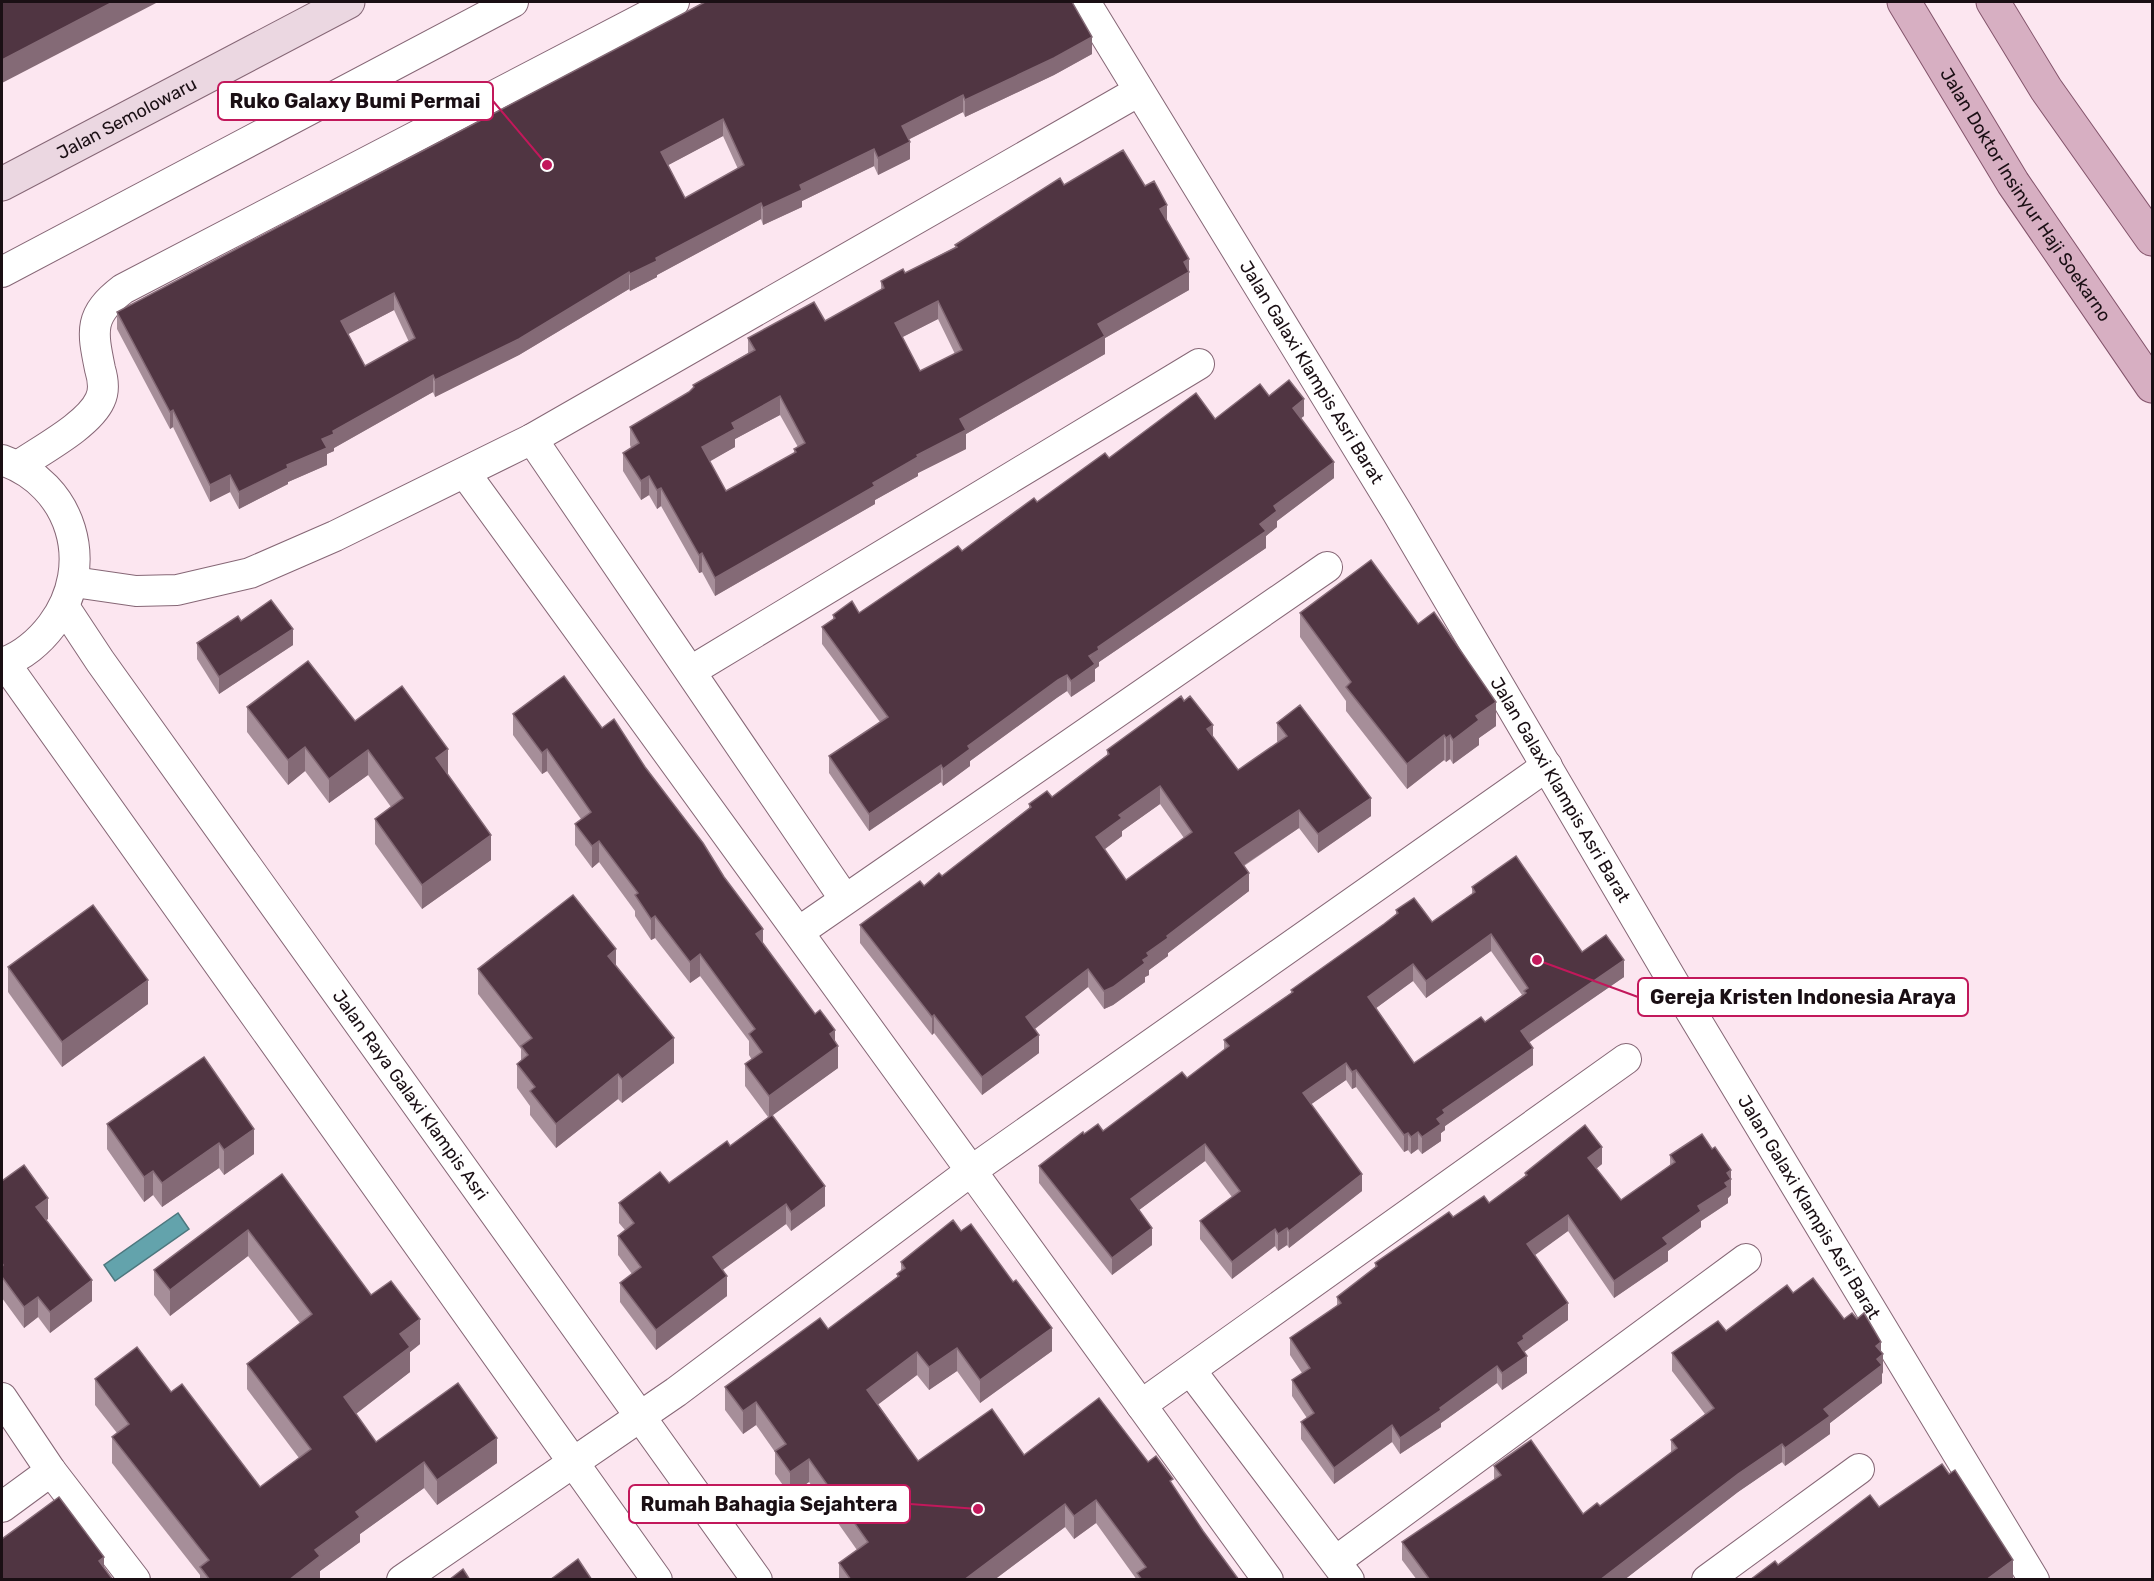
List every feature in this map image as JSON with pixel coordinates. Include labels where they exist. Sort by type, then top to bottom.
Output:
[{"type":"main road","name":"Jalan Semolowaru","points":[[2,184],[348,2]]},
{"type":"main road","name":"Jalan Doktor Insinyur Haji Soekarno","points":[[1904,2],[2013,183],[2152,386]]},
{"type":"main road","points":[[1993,2],[2046,89],[2152,239]]},
{"type":"street","points":[[2,272],[513,2]]},
{"type":"street","points":[[657,1580],[3,663],[40,641],[69,595],[75,555],[66,519],[59,503],[41,482],[10,463],[81,423],[100,401],[103,382],[94,330],[96,317],[101,307],[123,289],[674,2]]},
{"type":"street","name":"Jalan Galaxi Klampis Asri Barat","points":[[1085,2],[1398,512],[1694,1016],[2034,1580]]},
{"type":"street","points":[[69,595],[177,590],[250,573],[335,536],[532,439],[1139,91]]},
{"type":"street","points":[[691,671],[1199,364]]},
{"type":"street","points":[[532,439],[844,898]]},
{"type":"street","points":[[465,473],[800,931],[1268,1580]]},
{"type":"street","points":[[800,931],[844,898],[1327,567]]},
{"type":"street","name":"Jalan Raya Galaxi Klampis Asri","points":[[69,595],[107,671],[757,1580]]},
{"type":"street","points":[[402,1580],[573,1460],[676,1392],[971,1171],[1547,766]]},
{"type":"street","points":[[1141,1405],[1626,1059]]},
{"type":"street","points":[[1191,1371],[1343,1570],[1746,1259]]},
{"type":"street","points":[[2,1398],[51,1471],[135,1580]]},
{"type":"street","points":[[1707,1580],[1859,1469]]},
{"type":"street","points":[[2,1507],[51,1471]]},
{"type":"water","points":[[178,1213],[189,1229],[115,1281],[104,1265]]},
{"type":"building","points":[[2,2],[113,2],[2,60]]},
{"type":"building","points":[[705,2],[1072,2],[1092,37],[1054,58],[965,100],[963,95],[902,126],[910,142],[878,158],[874,149],[800,185],[802,190],[763,208],[761,203],[656,258],[657,261],[630,274],[629,272],[519,339],[435,380],[433,375],[333,431],[334,434],[322,439],[327,448],[287,465],[288,468],[239,492],[230,475],[210,485],[173,410],[170,412],[117,312]],"holes":[[[723,119],[744,165],[685,198],[661,152]],[[394,293],[415,338],[365,366],[341,321]]]},
{"type":"building","points":[[1123,150],[1145,186],[1154,181],[1167,205],[1160,209],[1189,259],[1184,262],[1189,272],[1098,324],[1105,336],[960,419],[966,430],[917,455],[918,457],[873,483],[875,486],[715,578],[702,553],[699,555],[661,488],[657,490],[649,476],[641,481],[623,453],[639,443],[630,427],[689,392],[694,387],[693,385],[755,350],[748,338],[814,302],[825,321],[884,288],[881,281],[903,269],[905,273],[957,247],[955,245],[1060,178],[1064,185]],"holes":[[[938,301],[962,350],[920,371],[895,323]],[[780,396],[805,443],[794,449],[796,452],[726,491],[702,447],[735,429],[732,423]]]},
{"type":"building","points":[[1289,380],[1304,399],[1293,408],[1334,462],[1274,506],[1277,511],[1260,524],[1266,531],[1098,647],[1099,650],[1089,656],[1095,664],[1071,681],[1067,675],[1058,680],[968,746],[970,749],[943,769],[941,765],[869,814],[829,756],[888,717],[822,627],[835,618],[833,615],[852,601],[859,613],[958,546],[962,551],[1034,498],[1037,502],[1105,453],[1109,458],[1196,393],[1215,419],[1260,384],[1269,396]]},
{"type":"building","points":[[1371,560],[1418,624],[1434,612],[1496,702],[1476,716],[1479,720],[1453,740],[1450,735],[1446,738],[1444,735],[1407,764],[1346,687],[1351,682],[1300,613]]},
{"type":"building","points":[[271,600],[293,629],[219,677],[197,643],[238,616],[241,621]]},
{"type":"building","points":[[308,661],[355,721],[402,686],[448,749],[436,758],[491,835],[422,885],[375,819],[403,798],[368,750],[329,779],[305,747],[288,760],[247,707]]},
{"type":"building","points":[[564,676],[602,728],[614,719],[645,767],[703,843],[724,877],[763,929],[756,934],[815,1014],[820,1010],[835,1030],[830,1034],[838,1046],[769,1096],[745,1064],[762,1052],[749,1034],[755,1029],[700,954],[690,962],[655,916],[651,919],[635,895],[638,893],[599,841],[592,846],[575,824],[591,812],[547,749],[542,753],[513,714]]},
{"type":"building","points":[[1181,696],[1184,701],[1190,696],[1213,725],[1207,729],[1238,770],[1287,736],[1277,723],[1300,705],[1371,798],[1318,834],[1299,810],[1235,853],[1249,873],[1167,936],[1168,938],[1147,953],[1149,956],[1143,960],[1145,963],[1113,987],[1104,991],[1088,969],[1026,1017],[1039,1035],[982,1077],[860,925],[920,881],[924,886],[939,873],[942,876],[1031,807],[1029,804],[1047,791],[1052,797],[1109,754],[1107,750]],"holes":[[[1160,786],[1192,832],[1126,880],[1096,837],[1122,818],[1119,815]]]},
{"type":"building","points":[[1516,856],[1582,952],[1606,935],[1624,960],[1521,1031],[1533,1048],[1443,1110],[1445,1113],[1437,1119],[1441,1124],[1422,1137],[1418,1132],[1411,1137],[1408,1133],[1404,1135],[1356,1070],[1352,1072],[1346,1063],[1303,1093],[1362,1174],[1289,1231],[1287,1228],[1278,1234],[1275,1229],[1232,1262],[1200,1221],[1240,1191],[1205,1144],[1131,1199],[1152,1228],[1112,1258],[1039,1166],[1083,1132],[1084,1134],[1098,1124],[1103,1131],[1182,1072],[1187,1078],[1229,1046],[1224,1040],[1384,924],[1398,913],[1396,910],[1414,898],[1432,922],[1475,892],[1472,887]],"holes":[[[1491,934],[1528,988],[1524,991],[1526,993],[1485,1022],[1481,1017],[1414,1063],[1368,997],[1413,964],[1426,981]]]},
{"type":"building","points":[[573,895],[616,949],[608,956],[674,1038],[622,1079],[618,1074],[556,1124],[530,1091],[535,1087],[517,1064],[528,1055],[521,1046],[532,1038],[478,969]]},
{"type":"building","points":[[93,905],[148,980],[62,1042],[8,967]]},
{"type":"building","points":[[204,1057],[254,1129],[224,1150],[219,1143],[162,1183],[153,1171],[144,1177],[107,1124]]},
{"type":"building","points":[[772,1115],[825,1186],[791,1212],[786,1204],[713,1257],[727,1276],[656,1330],[620,1283],[641,1267],[618,1236],[634,1223],[619,1203],[660,1172],[669,1183],[727,1141],[730,1146]]},
{"type":"building","points":[[1585,1125],[1602,1147],[1588,1158],[1621,1200],[1675,1162],[1670,1155],[1702,1134],[1712,1149],[1715,1147],[1731,1170],[1727,1173],[1731,1179],[1725,1183],[1728,1187],[1698,1206],[1701,1211],[1663,1238],[1668,1244],[1614,1281],[1568,1215],[1527,1244],[1568,1303],[1523,1336],[1524,1339],[1518,1343],[1527,1356],[1502,1373],[1497,1366],[1440,1408],[1441,1410],[1400,1438],[1392,1425],[1334,1468],[1301,1422],[1314,1413],[1292,1380],[1310,1368],[1290,1338],[1341,1303],[1337,1297],[1377,1266],[1375,1263],[1449,1212],[1453,1217],[1484,1196],[1489,1203],[1527,1175],[1525,1173]]},
{"type":"building","points":[[24,1165],[48,1198],[36,1207],[92,1280],[50,1312],[38,1297],[24,1307],[2,1277],[2,1181]]},
{"type":"building","points":[[282,1174],[371,1295],[391,1281],[420,1319],[400,1334],[410,1347],[344,1397],[376,1442],[458,1383],[497,1438],[437,1480],[424,1462],[356,1512],[360,1517],[315,1550],[320,1556],[289,1580],[210,1580],[200,1567],[209,1560],[112,1437],[129,1424],[95,1379],[137,1347],[171,1392],[182,1384],[260,1487],[311,1449],[247,1364],[312,1314],[248,1230],[170,1290],[154,1270]]},
{"type":"building","points":[[953,1220],[961,1231],[971,1224],[1013,1282],[1016,1280],[1052,1328],[980,1380],[957,1348],[929,1367],[917,1352],[867,1390],[918,1461],[992,1409],[1024,1455],[1099,1398],[1148,1462],[1156,1456],[1173,1479],[1170,1481],[1203,1531],[1239,1580],[1142,1580],[1137,1573],[1146,1567],[1096,1500],[1074,1516],[1065,1504],[964,1580],[851,1580],[839,1563],[868,1542],[809,1459],[790,1472],[775,1451],[786,1444],[756,1402],[743,1411],[725,1387],[820,1318],[828,1329],[899,1276],[897,1274],[905,1268],[901,1262]]},
{"type":"building","points":[[1813,1278],[1844,1319],[1852,1313],[1857,1319],[1864,1313],[1881,1342],[1876,1346],[1883,1354],[1877,1359],[1882,1365],[1824,1409],[1830,1416],[1785,1448],[1782,1444],[1738,1474],[1600,1580],[1430,1580],[1402,1542],[1501,1475],[1494,1466],[1531,1440],[1583,1514],[1597,1503],[1600,1506],[1677,1448],[1671,1440],[1714,1408],[1672,1353],[1718,1321],[1726,1331],[1787,1285],[1793,1293]]},
{"type":"building","points":[[1942,1464],[1949,1474],[1955,1470],[2013,1560],[1986,1580],[1750,1580],[1775,1561],[1778,1565],[1870,1495],[1879,1507]]},
{"type":"building","points":[[59,1497],[104,1557],[99,1561],[113,1580],[2,1580],[2,1539]]},
{"type":"building","points":[[578,1559],[592,1580],[550,1580]]},
{"type":"building","points":[[463,1569],[470,1580],[449,1580]]},
{"type":"place","name":"Ruko Galaxy Bumi Permai","points":[[547,165]]},
{"type":"place","name":"Gereja Kristen Indonesia Araya","points":[[1537,960]]},
{"type":"place","name":"Rumah Bahagia Sejahtera","points":[[978,1509]]}]
